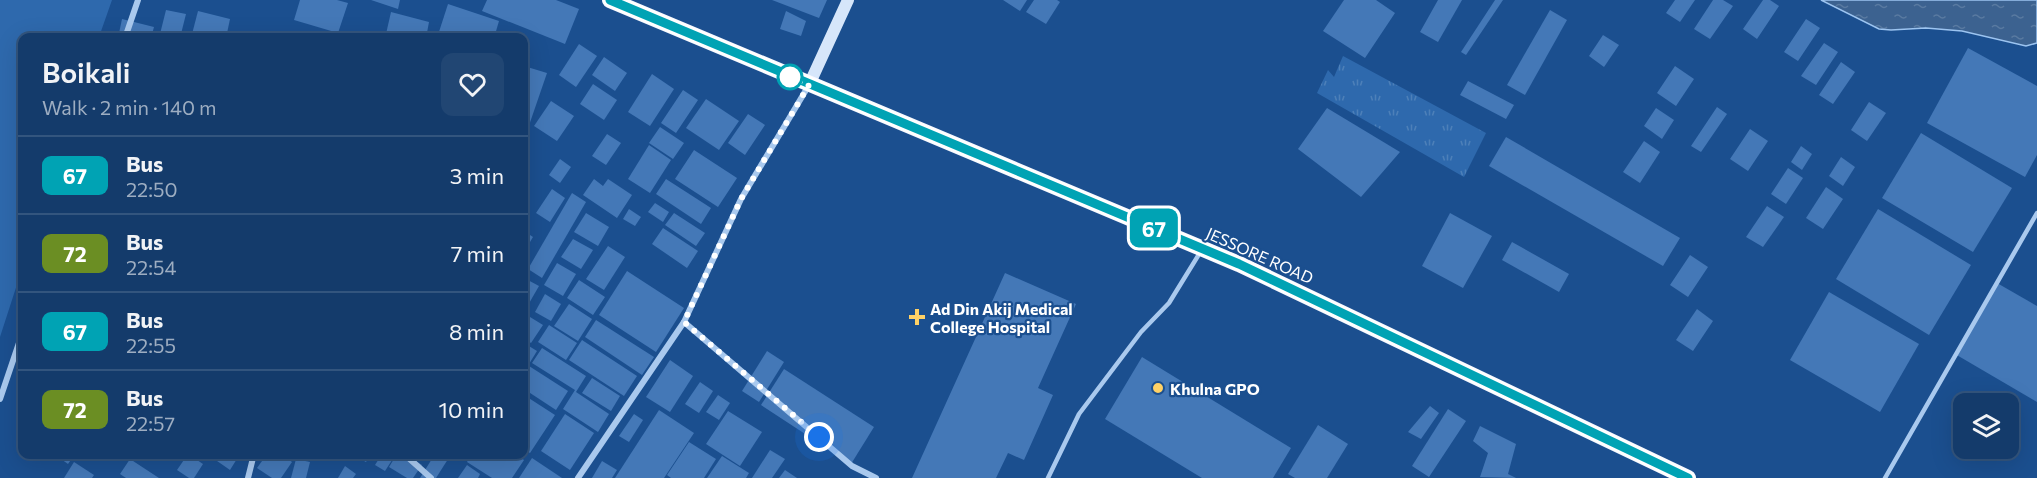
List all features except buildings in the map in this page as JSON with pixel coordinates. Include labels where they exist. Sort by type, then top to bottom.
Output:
[{"type":"highway","name":"JESSORE ROAD","points":[[610,0],[1203,248],[1688,478]]},
{"type":"main road","points":[[809,85],[848,0]]},
{"type":"street","points":[[127,33],[138,0]]},
{"type":"street","points":[[578,478],[684,322],[741,199],[809,85]]},
{"type":"street","points":[[684,322],[852,466],[876,478]]},
{"type":"street","points":[[0,399],[18,346]]},
{"type":"street","points":[[248,478],[253,459]]},
{"type":"street","points":[[410,459],[431,478]]},
{"type":"lane","points":[[1885,478],[2037,213]]},
{"type":"lane","points":[[1048,478],[1079,414],[1141,332],[1169,303],[1203,248]]},
{"type":"green space","points":[[0,0],[112,0],[100,33],[18,33],[18,281],[0,337]]},
{"type":"green space","points":[[1343,56],[1486,133],[1464,177],[1317,93],[1328,70],[1334,77]]},
{"type":"water","points":[[1821,0],[2037,0],[2037,43],[2026,46],[1962,31],[1926,28],[1879,29]]},
{"type":"bus line","name":"67","points":[[610,0],[1239,264],[1688,478]]},
{"type":"place","name":"Ad Din Akij Medical College Hospital","points":[[917,317]]},
{"type":"place","name":"Khulna GPO","points":[[1158,388]]},
{"type":"route","points":[[790,77],[809,85],[741,199],[684,322],[819,437]]}]
